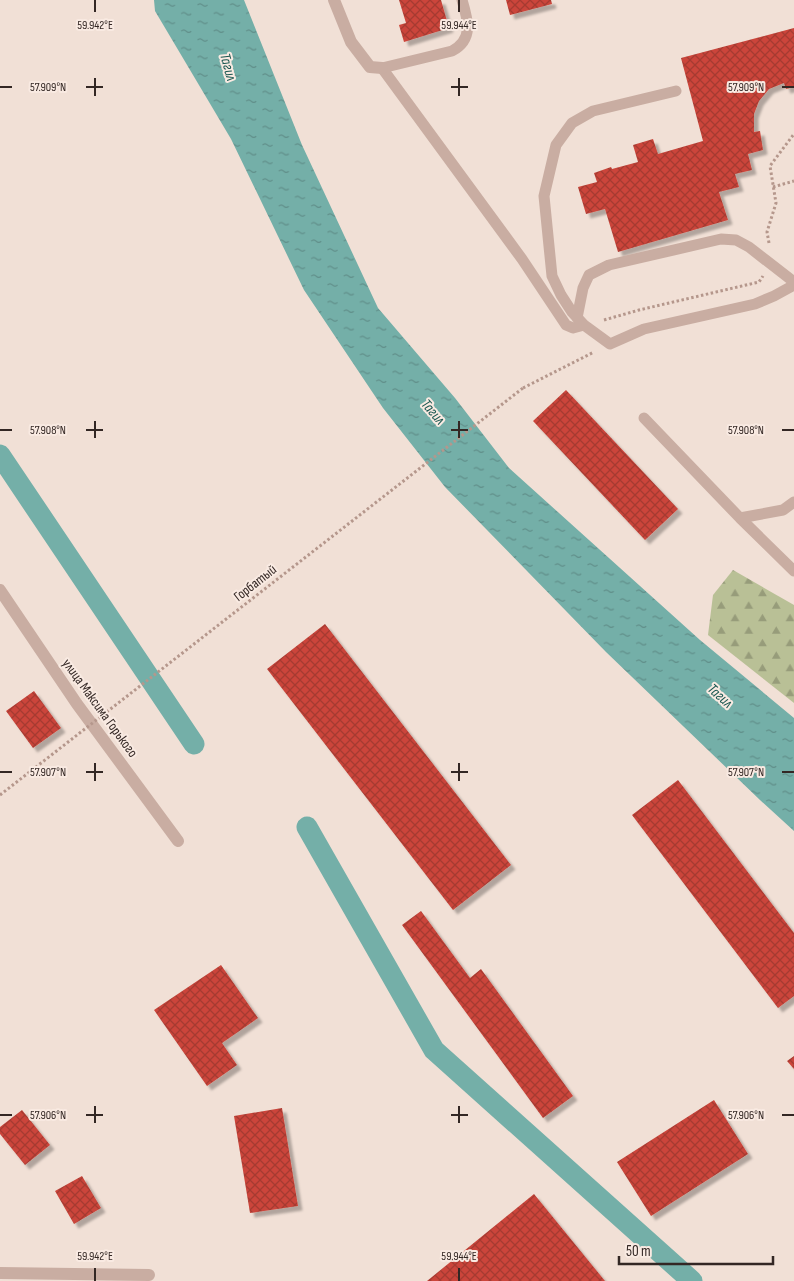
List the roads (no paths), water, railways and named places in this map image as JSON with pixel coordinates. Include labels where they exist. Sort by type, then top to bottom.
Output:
[{"type":"street","points":[[334,0],[351,42],[370,67],[382,68]]},
{"type":"street","name":"улица Максима Горького","points":[[0,590],[77,704],[178,841]]},
{"type":"street","points":[[0,1273],[148,1275]]},
{"type":"lane","points":[[462,0],[467,27],[466,37],[460,46],[452,51],[382,68],[522,259],[566,325],[573,328],[581,322],[583,288],[589,275],[609,265],[721,239],[736,240],[749,247],[794,283],[774,296],[755,304],[644,329],[610,344],[581,322],[572,312],[552,276],[544,196],[556,145],[572,123],[593,111],[676,91]]},
{"type":"lane","points":[[644,418],[740,518],[794,570]]},
{"type":"lane","points":[[740,518],[784,510],[794,502]]},
{"type":"water","name":"Тагил","points":[[154,0],[244,0],[302,145],[378,308],[455,398],[509,468],[700,640],[794,718],[794,831],[606,652],[445,487],[383,408],[304,290],[231,139],[155,11]]},
{"type":"waterway","points":[[0,455],[194,744]]},
{"type":"waterway","points":[[307,827],[434,1050],[692,1281]]}]
